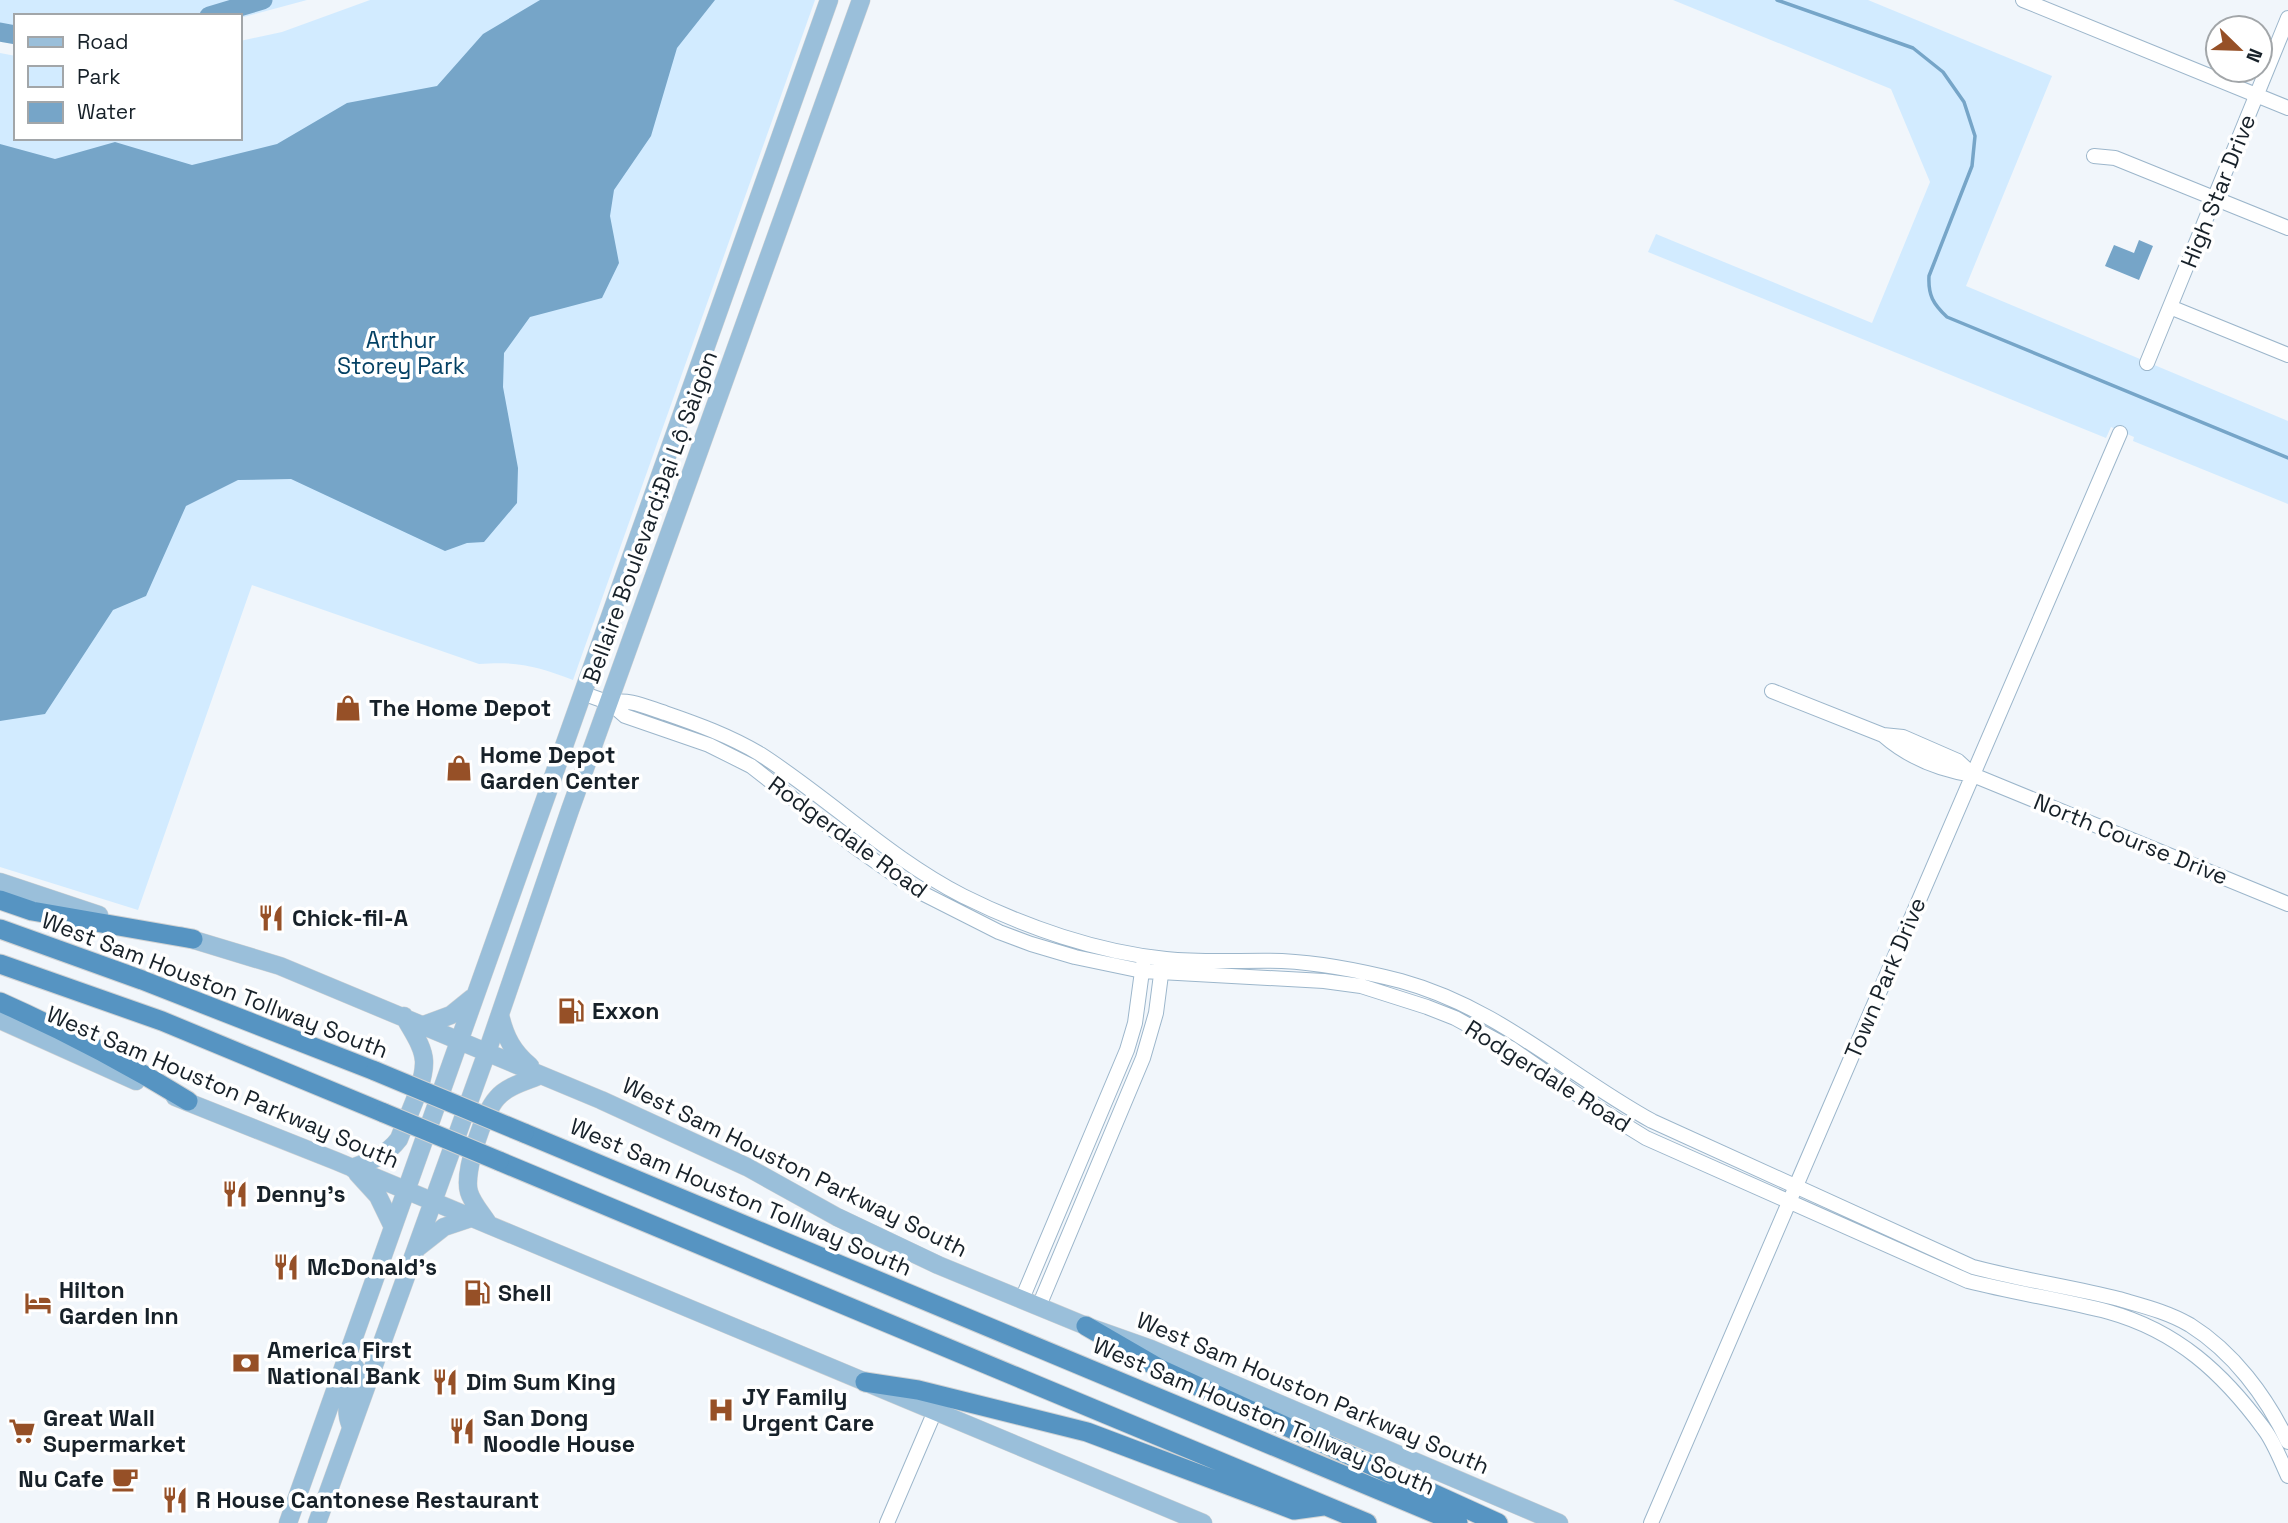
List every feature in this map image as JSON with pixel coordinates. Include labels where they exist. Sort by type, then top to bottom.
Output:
[{"type":"highway","points":[[0,900],[32,911],[193,939]]},
{"type":"highway","name":"West Sam Houston Tollway South","points":[[0,929],[154,985],[375,1071],[1458,1523]]},
{"type":"highway","points":[[0,964],[162,1021],[1367,1523]]},
{"type":"highway","points":[[0,1002],[62,1030],[188,1101]]},
{"type":"highway","points":[[1086,1326],[1162,1370],[1499,1523]]},
{"type":"highway","points":[[865,1382],[918,1390],[1087,1432],[1294,1510],[1325,1505]]},
{"type":"main road","name":"Bellaire Boulevard;Đại Lộ Sàigòn","points":[[288,1523],[829,0]]},
{"type":"main road","name":"Bellaire Boulevard;Đại Lộ Sàigòn","points":[[317,1523],[861,0]]},
{"type":"main road","points":[[736,260],[764,271]]},
{"type":"main road","name":"West Sam Houston Parkway South","points":[[0,882],[73,908],[193,939],[280,966],[404,1016],[721,1155],[837,1217],[937,1265],[1086,1326],[1151,1349],[1559,1523]]},
{"type":"main road","points":[[424,1025],[451,1015],[475,996]]},
{"type":"main road","points":[[489,1225],[469,1192],[468,1173],[472,1157],[491,1106],[498,1096],[541,1075],[515,1052],[506,1037],[500,1015]]},
{"type":"main road","points":[[393,1227],[378,1196],[352,1168],[384,1154],[399,1139],[421,1081],[424,1060],[420,1045],[404,1016]]},
{"type":"main road","name":"West Sam Houston Parkway South","points":[[0,1020],[104,1064],[151,1088],[471,1217],[1203,1523]]},
{"type":"main road","points":[[416,1250],[444,1227],[471,1217]]},
{"type":"main road","points":[[347,1355],[356,1369],[347,1415],[352,1427]]},
{"type":"street","points":[[2023,0],[2288,108]]},
{"type":"street","name":"High Star Drive","points":[[2147,363],[2288,18]]},
{"type":"street","points":[[2094,156],[2115,158],[2288,228]]},
{"type":"street","points":[[2170,307],[2288,355]]},
{"type":"street","name":"Town Park Drive","points":[[1651,1523],[2120,433]]},
{"type":"street","name":"North Course Drive","points":[[1772,691],[1883,736],[1903,737],[1958,761],[1973,775],[2288,904]]},
{"type":"street","name":"Rodgerdale Road","points":[[582,693],[610,703],[625,716],[709,745],[733,757],[776,784],[855,847],[916,890],[974,921],[1031,944],[1161,974],[1324,981],[1361,986],[1398,997],[1455,1018],[1512,1049],[1559,1083],[1646,1138],[1973,1267],[2152,1308],[2189,1324],[2217,1345],[2251,1381],[2279,1423],[2288,1442]]},
{"type":"street","name":"Rodgerdale Road","points":[[610,703],[624,700],[694,723],[741,743],[785,771],[925,875],[984,906],[1038,927],[1094,945],[1144,956],[1198,961],[1285,961],[1350,970],[1404,982],[1461,1003],[1511,1028],[1623,1105],[1652,1121],[1793,1195],[1968,1281],[2011,1293],[2059,1300],[2110,1313],[2141,1323],[2175,1339],[2213,1371],[2266,1430],[2288,1476]]},
{"type":"street","points":[[776,784],[785,771]]},
{"type":"street","points":[[916,890],[925,875]]},
{"type":"street","points":[[1030,1303],[1095,1125],[1131,1037],[1144,956]]},
{"type":"street","points":[[1030,1303],[1112,1132],[1148,1042],[1163,958]]},
{"type":"street","points":[[1398,997],[1404,982]]},
{"type":"street","points":[[1455,1018],[1461,1003]]},
{"type":"street","points":[[1615,1118],[1623,1105]]},
{"type":"street","points":[[1095,1125],[1112,1132]]},
{"type":"street","points":[[887,1523],[934,1410]]},
{"type":"green space","points":[[0,0],[307,0],[242,17],[242,14],[14,14],[14,38],[0,36]]},
{"type":"green space","name":"Arthur Storey Park","points":[[370,0],[815,0],[573,680],[527,666],[479,664],[252,585],[138,910],[0,867],[0,53],[14,56],[14,140],[242,140],[242,41],[282,32]]},
{"type":"green space","points":[[1673,0],[1868,0],[2052,76],[1966,286],[2288,421],[2288,504],[2133,441],[2134,437],[2111,427],[2106,438],[1648,252],[1656,234],[1872,323],[1930,182],[1891,89]]},
{"type":"water","points":[[540,0],[715,0],[677,48],[651,136],[614,190],[610,216],[619,263],[602,298],[530,317],[504,353],[503,387],[518,468],[517,503],[484,542],[467,543],[445,551],[291,479],[238,480],[186,506],[146,596],[113,610],[45,714],[0,721],[0,144],[55,159],[115,142],[192,165],[277,144],[347,103],[437,86],[483,34]]},
{"type":"water","points":[[2139,240],[2153,246],[2139,280],[2105,266],[2114,245],[2134,253]]},
{"type":"waterway","points":[[216,14],[263,0]]},
{"type":"waterway","points":[[1777,0],[1913,48],[1943,72],[1964,102],[1975,136],[1972,166],[1929,276],[1932,299],[1947,317],[2288,458]]},
{"type":"waterway","points":[[0,32],[14,35]]},
{"type":"place","name":"The Home Depot","points":[[348,708]]},
{"type":"place","name":"Home Depot Garden Center","points":[[459,768]]},
{"type":"place","name":"Chick-fil-A","points":[[271,918]]},
{"type":"place","name":"Exxon","points":[[571,1011]]},
{"type":"place","name":"Denny's","points":[[235,1194]]},
{"type":"place","name":"McDonald's","points":[[286,1267]]},
{"type":"place","name":"Shell","points":[[477,1293]]},
{"type":"place","name":"Hilton Garden Inn","points":[[38,1303]]},
{"type":"place","name":"America First National Bank","points":[[246,1363]]},
{"type":"place","name":"Dim Sum King","points":[[445,1382]]},
{"type":"place","name":"JY Family Urgent Care","points":[[721,1410]]},
{"type":"place","name":"Great Wall Supermarket","points":[[22,1431]]},
{"type":"place","name":"San Dong Noodle House","points":[[462,1431]]},
{"type":"place","name":"Nu Cafe","points":[[125,1479]]},
{"type":"place","name":"R House Cantonese Restaurant","points":[[175,1500]]}]
